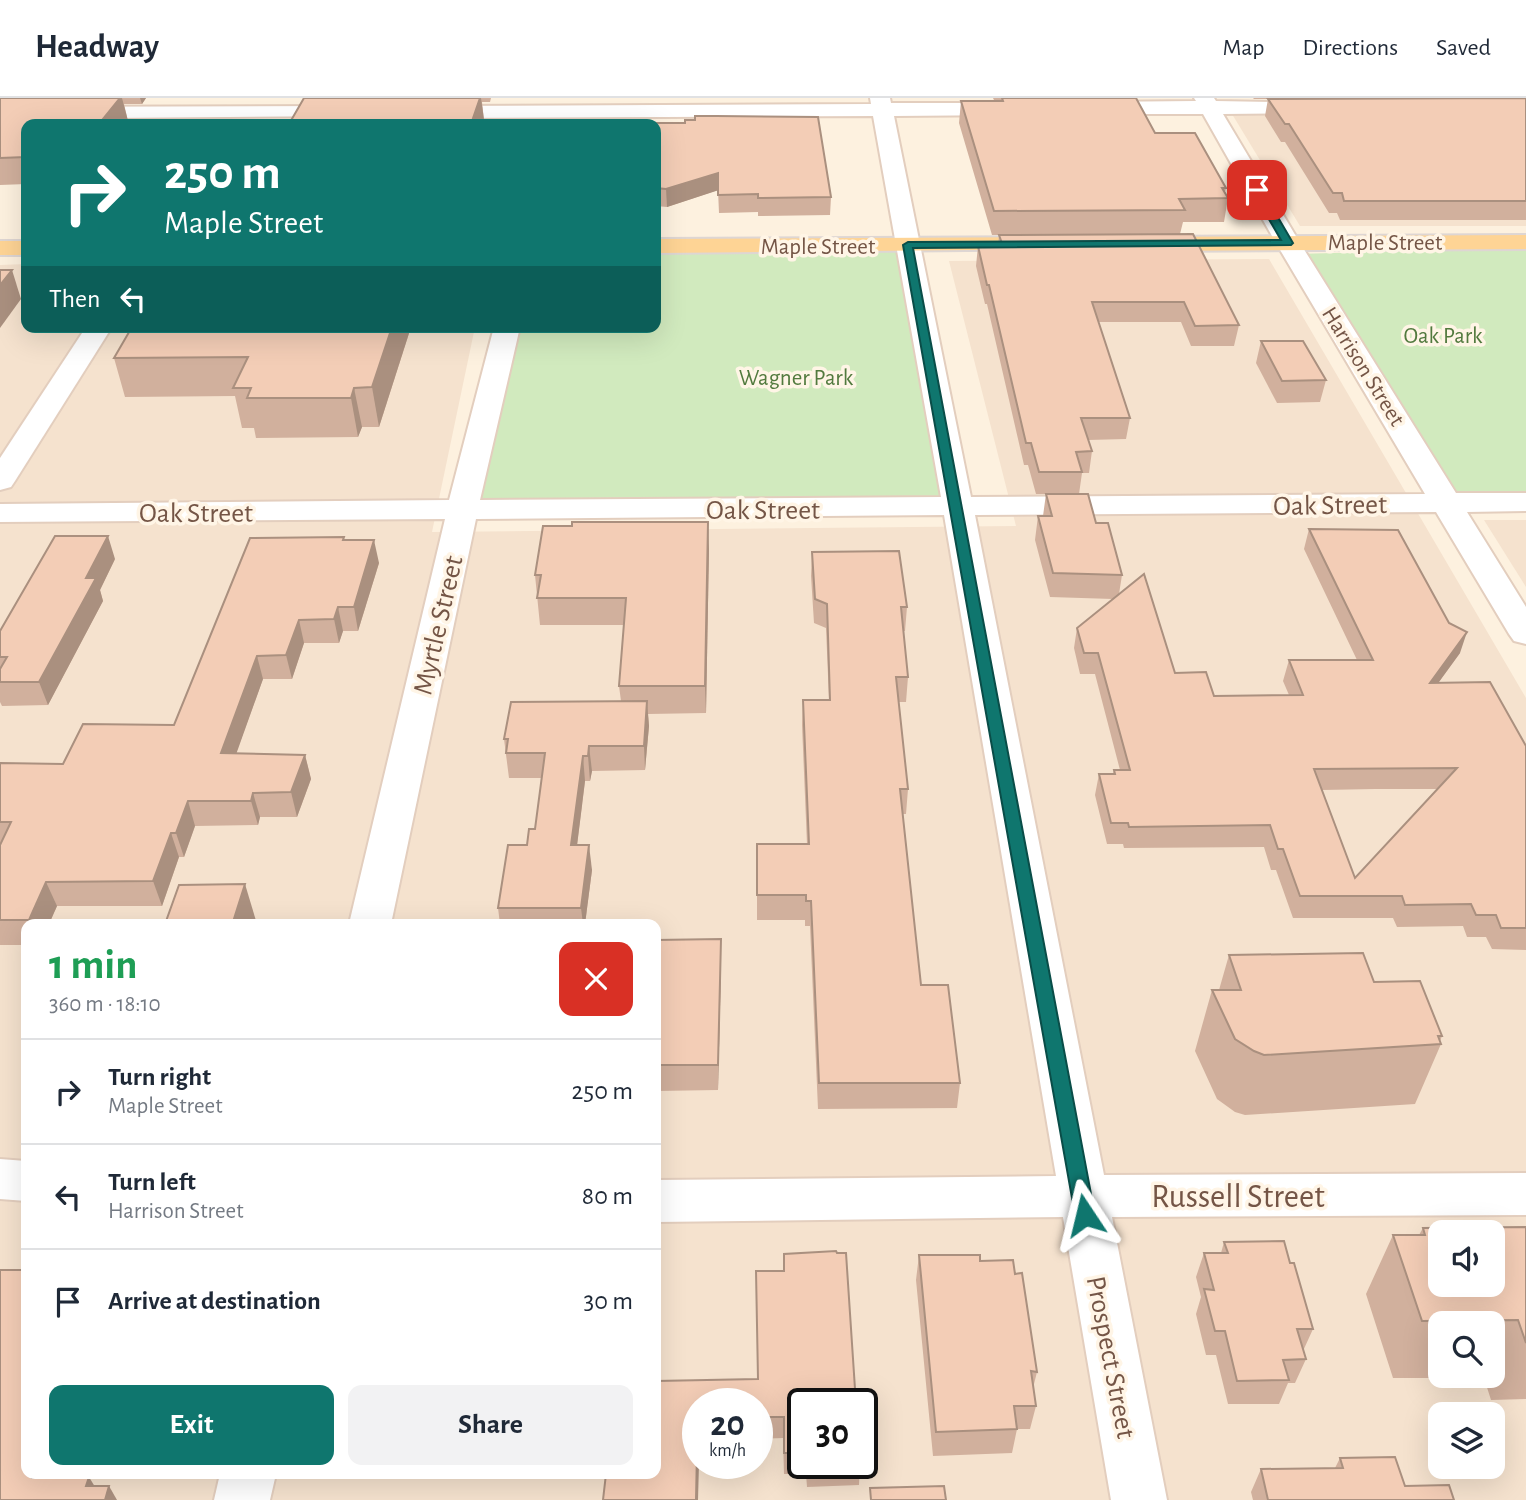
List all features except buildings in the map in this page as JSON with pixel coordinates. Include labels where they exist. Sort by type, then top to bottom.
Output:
[{"type":"main road","name":"Maple Street","points":[[1121,244],[1526,242]]},
{"type":"main road","name":"Maple Street","points":[[661,246],[1079,244]]},
{"type":"main road","points":[[0,248],[21,248]]},
{"type":"street","points":[[1077,108],[1207,103],[1331,107]]},
{"type":"street","name":"Harrison Street","points":[[1207,103],[1288,243],[1526,634]]},
{"type":"street","points":[[410,112],[557,118],[881,104],[1037,109]]},
{"type":"street","name":"Prospect Street","points":[[881,104],[958,508],[1081,1196],[1139,1500]]},
{"type":"street","points":[[0,113],[369,112]]},
{"type":"street","points":[[0,481],[95,333]]},
{"type":"street","name":"Myrtle Street","points":[[371,919],[462,511],[506,333]]},
{"type":"street","name":"Oak Street","points":[[0,513],[1526,502]]},
{"type":"street","points":[[0,1179],[21,1181]]},
{"type":"street","name":"Russell Street","points":[[661,1201],[1526,1194]]},
{"type":"street","points":[[242,1500],[247,1479]]},
{"type":"shaded area","points":[[1526,113],[1526,226],[1300,226],[1232,114]]},
{"type":"shaded area","points":[[1269,259],[1526,698],[1526,1500],[0,1500],[0,265],[21,264],[21,333],[474,333],[432,532],[1016,526],[949,261]]},
{"type":"shaded area","points":[[1484,520],[1526,520],[1526,587]]},
{"type":"green space","name":"Wagner Park","points":[[908,245],[958,508],[462,511],[504,333],[661,333],[661,246]]},
{"type":"green space","name":"Oak Park","points":[[1526,248],[1526,502],[1452,503],[1295,254]]},
{"type":"route","points":[[1085,1215],[908,245],[1288,243],[1257,190]]}]
